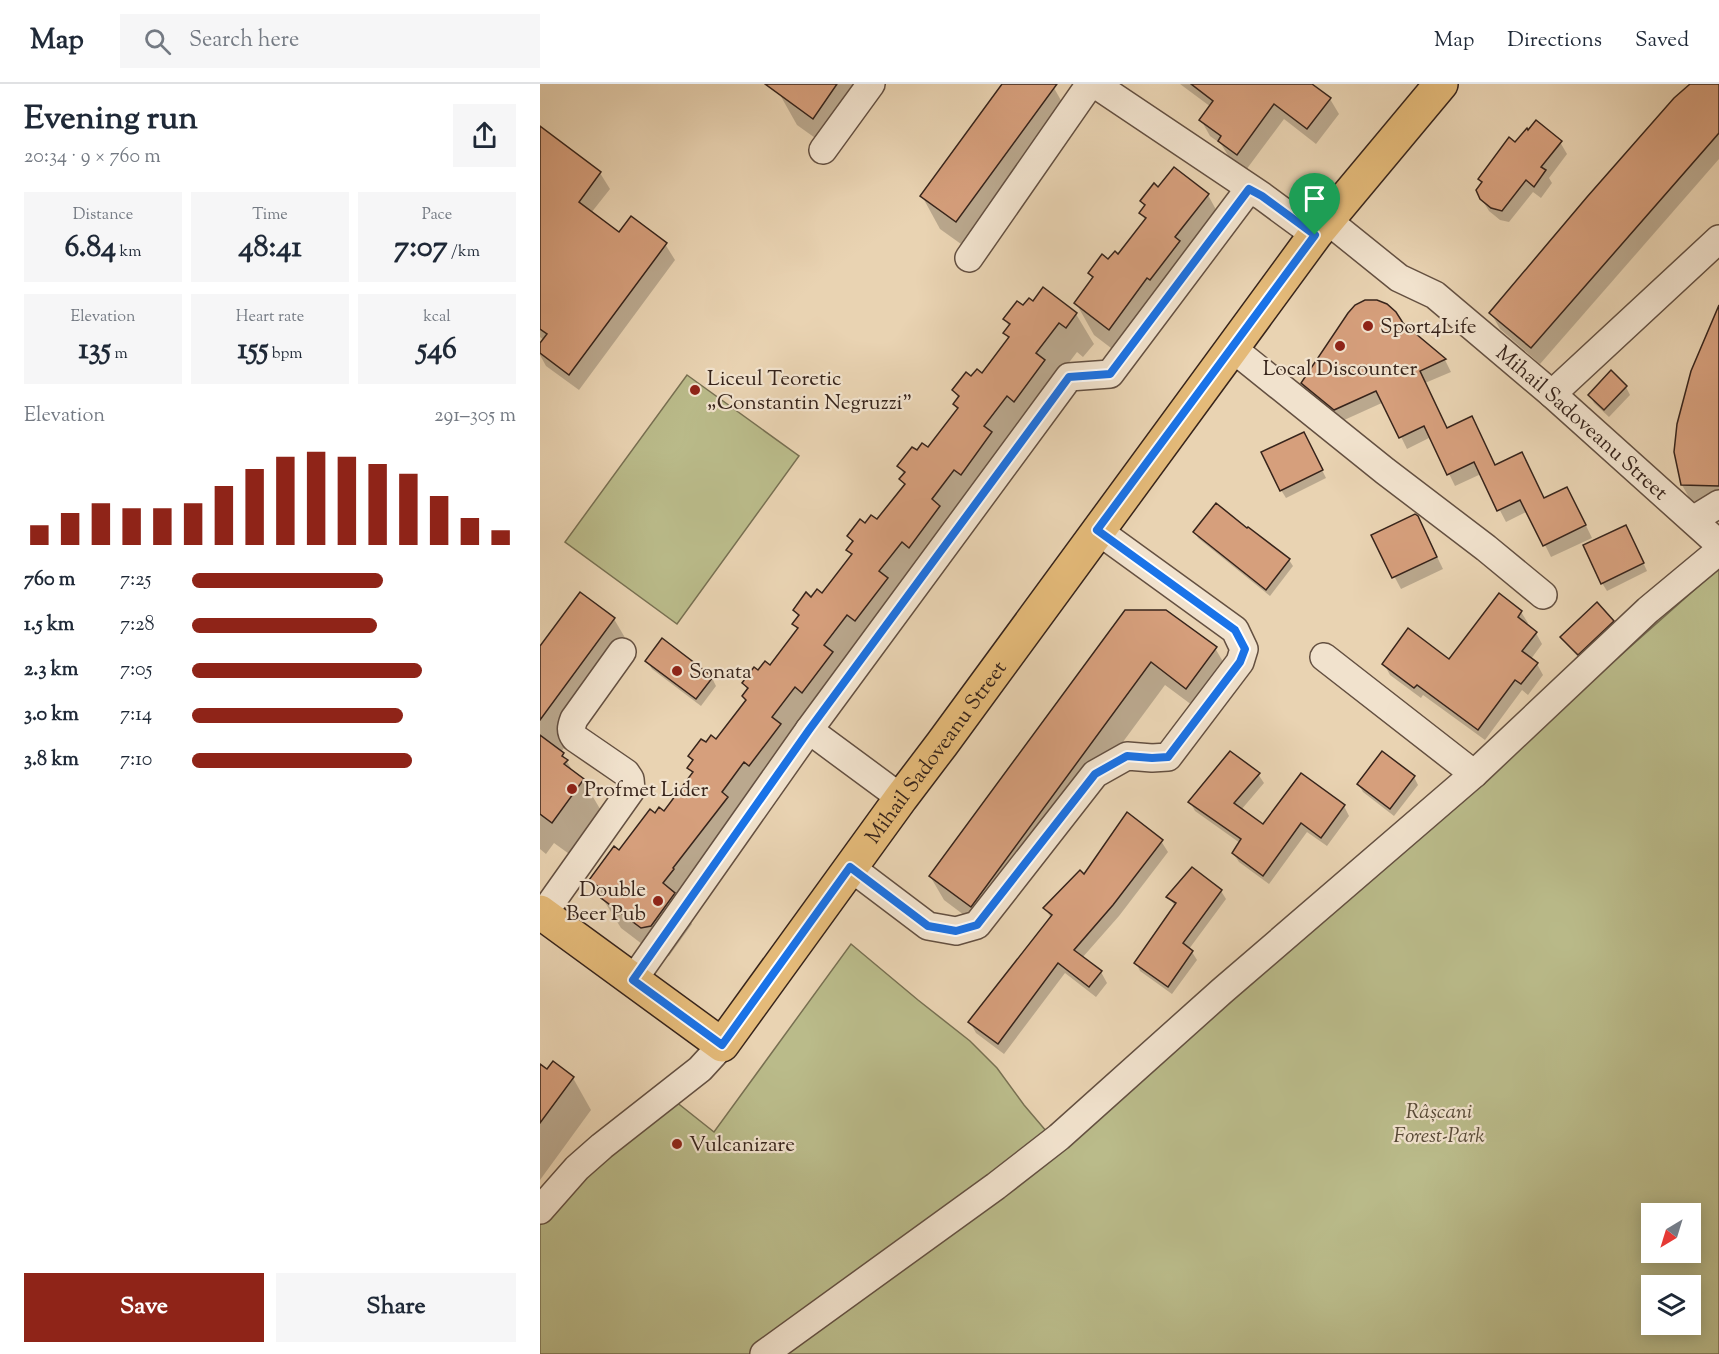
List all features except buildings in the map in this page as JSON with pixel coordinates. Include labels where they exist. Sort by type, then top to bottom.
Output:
[{"type":"main road","name":"Mihail Sadoveanu Street","points":[[722,1045],[850,867],[1321,227],[1441,84]]},
{"type":"main road","points":[[542,913],[722,1045]]},
{"type":"street","points":[[822,150],[871,84]]},
{"type":"street","points":[[969,258],[1092,84],[1249,189],[1321,227]]},
{"type":"street","points":[[633,980],[809,730],[1069,377],[1110,374],[1249,189]]},
{"type":"street","name":"Mihail Sadoveanu Street","points":[[1321,227],[1399,278],[1435,295],[1552,394],[1719,544]]},
{"type":"street","points":[[1552,394],[1719,239]]},
{"type":"street","points":[[1232,348],[1543,595]]},
{"type":"street","points":[[1693,520],[1719,504]]},
{"type":"street","points":[[850,867],[928,926],[956,931],[977,925],[1095,774],[1127,756],[1168,757],[1240,662],[1245,649],[1235,630],[1097,530]]},
{"type":"street","points":[[764,1354],[996,1186],[1059,1137],[1222,991],[1474,774],[1648,610],[1719,551]]},
{"type":"street","points":[[542,913],[631,790],[630,779],[626,773],[575,738],[571,732],[574,718],[622,652]]},
{"type":"street","points":[[1324,657],[1474,774]]},
{"type":"street","points":[[809,730],[901,798]]},
{"type":"street","name":"Mihail Sadoveanu Street","points":[[540,1210],[577,1168],[700,1069],[722,1045]]},
{"type":"green space","points":[[687,375],[799,456],[677,624],[565,542]]},
{"type":"green space","name":"Râșcani Forest-Park","points":[[1719,568],[1719,1354],[540,1354],[540,1198],[568,1163],[656,1086],[714,1132],[851,944],[970,1041],[997,1068],[1024,1105],[1058,1145],[1481,779]]},
{"type":"place","name":"Sport4Life","points":[[1368,326]]},
{"type":"place","name":"Local Discounter","points":[[1340,346]]},
{"type":"place","name":"Liceul Teoretic „Constantin Negruzzi”","points":[[695,390]]},
{"type":"place","name":"Sonata","points":[[677,671]]},
{"type":"place","name":"Profmet Lider","points":[[572,789]]},
{"type":"place","name":"Double Beer Pub","points":[[658,901]]},
{"type":"place","name":"Vulcanizare","points":[[677,1144]]},
{"type":"route","points":[[1249,189],[1315,235],[1097,530],[1235,630],[1245,649],[1240,662],[1168,757],[1127,756],[1095,774],[977,925],[956,931],[928,926],[850,867],[722,1045],[633,980],[809,730],[1069,377],[1110,374],[1249,189]]}]
